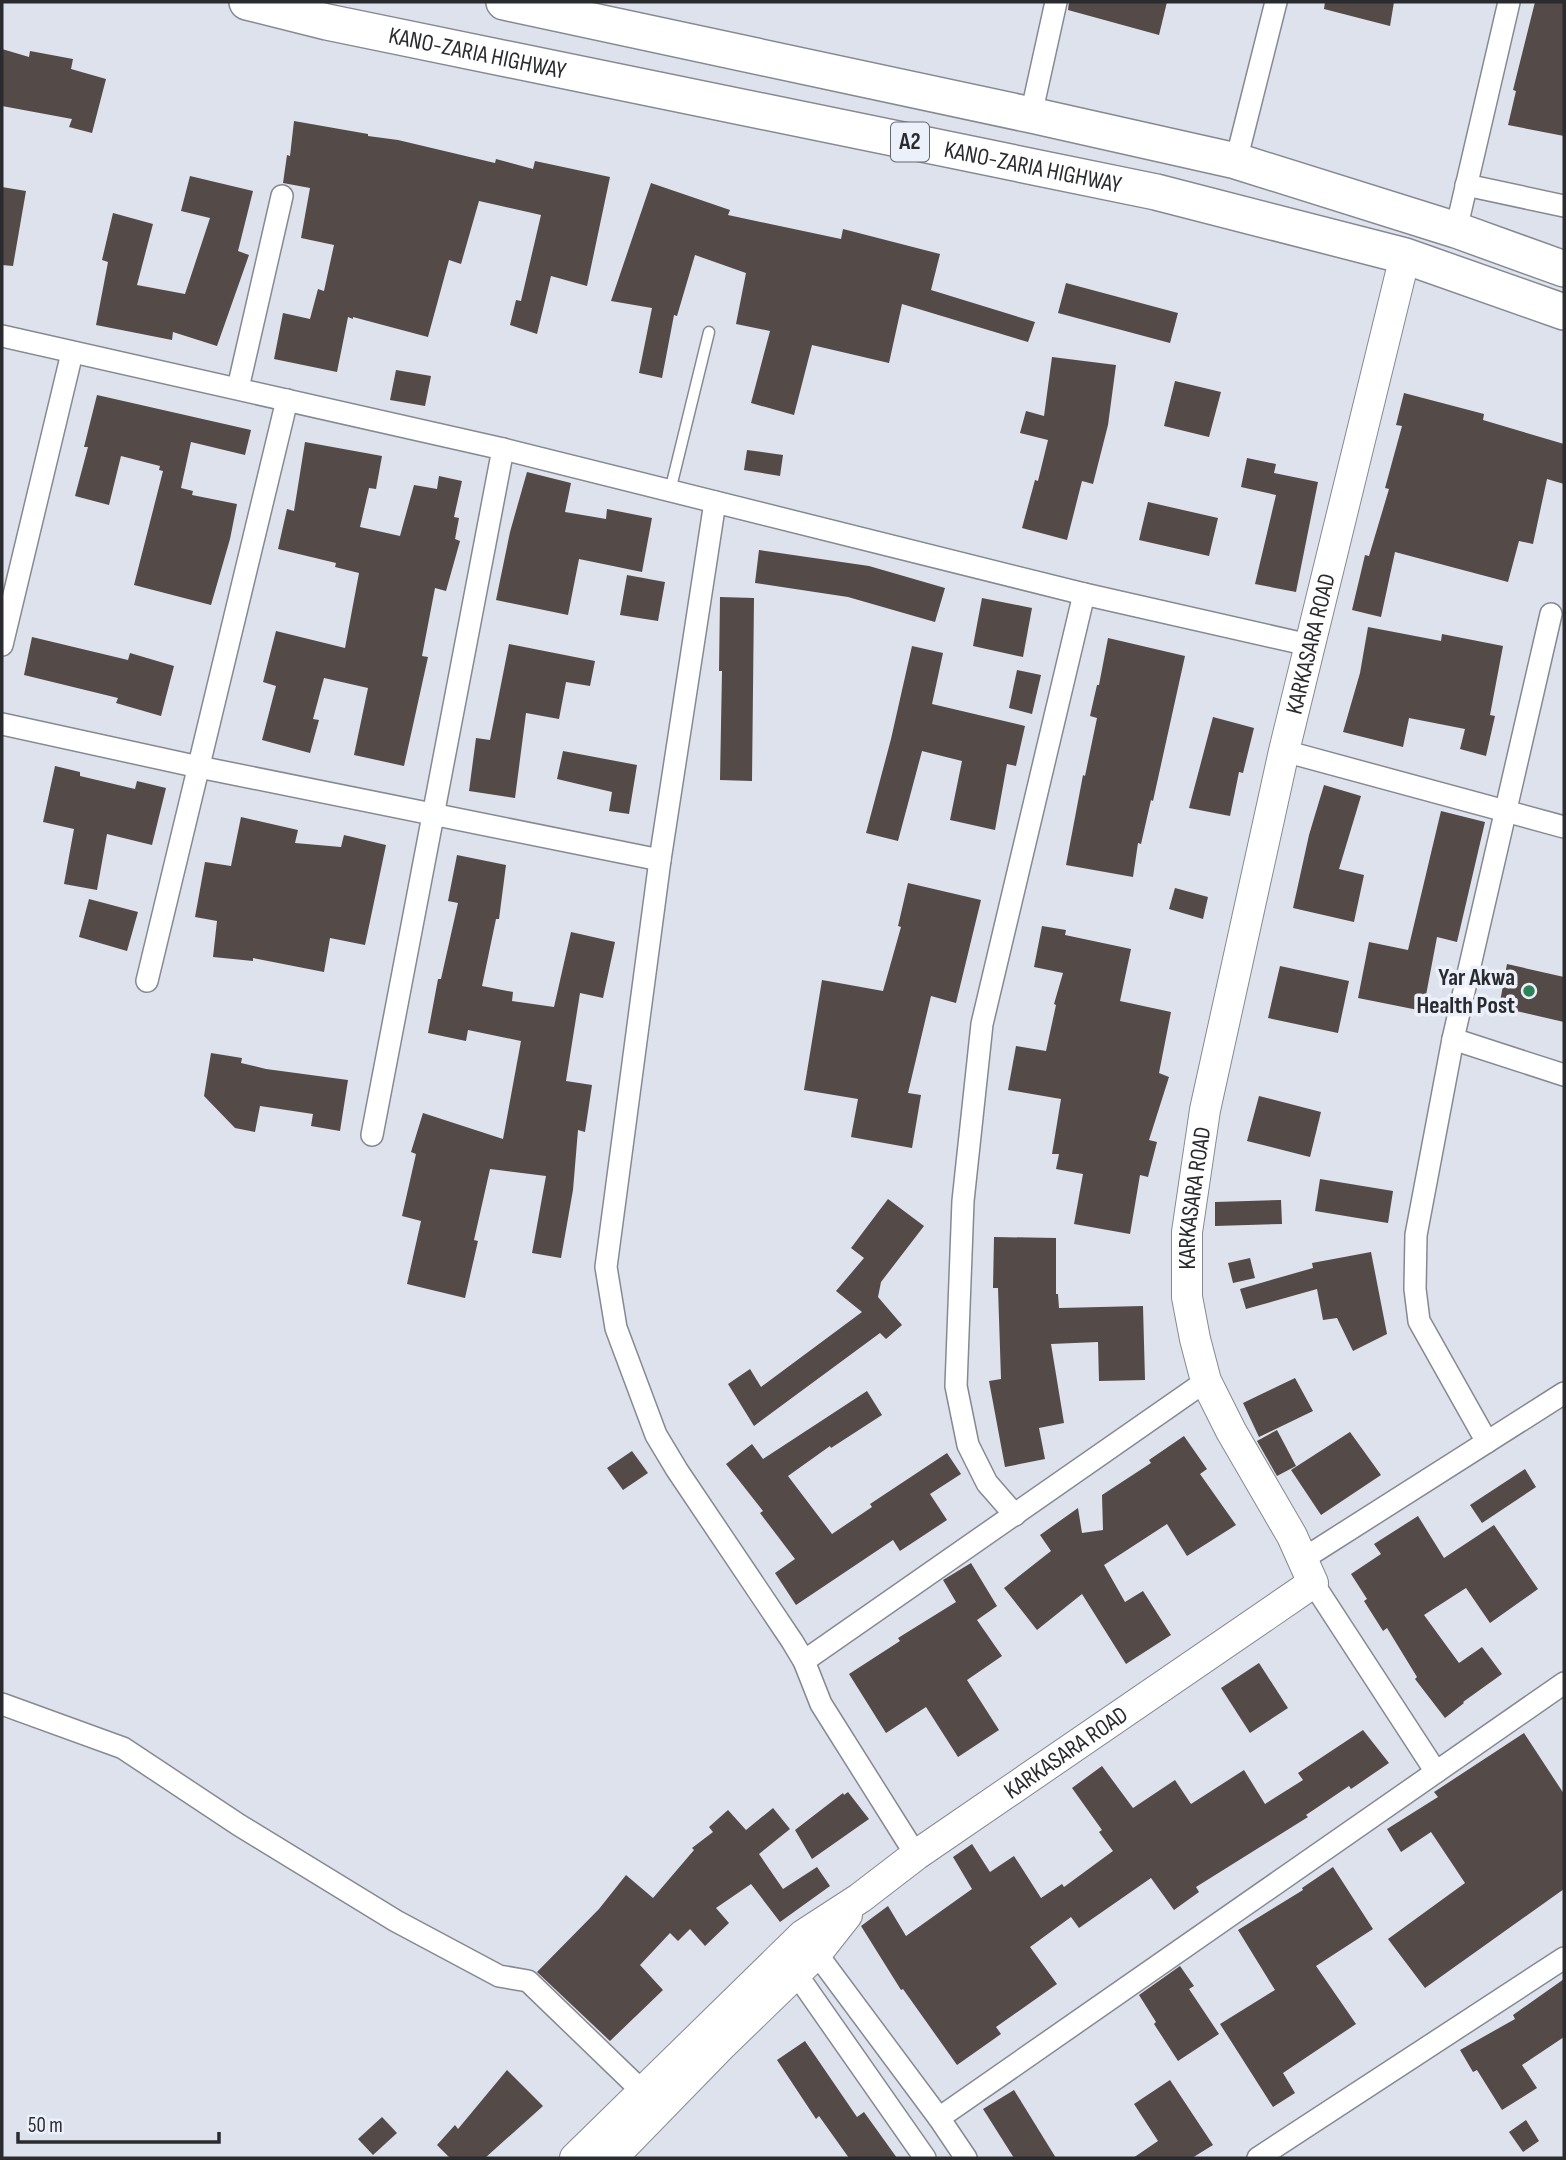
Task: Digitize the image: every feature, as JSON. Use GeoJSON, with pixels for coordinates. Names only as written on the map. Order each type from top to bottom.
{"type":"FeatureCollection","features":[{"type":"Feature","properties":{"kind":"highway","name":"KANO-ZARIA HIGHWAY"},"geometry":{"type":"LineString","coordinates":[[247,2],[327,22],[1156,192],[1405,256],[1564,313]]}},
{"type":"Feature","properties":{"kind":"highway","name":"KANO-ZARIA HIGHWAY"},"geometry":{"type":"LineString","coordinates":[[504,2],[1236,161],[1456,230],[1564,269]]}},
{"type":"Feature","properties":{"kind":"main road","name":"KARKASARA ROAD"},"geometry":{"type":"LineString","coordinates":[[575,2158],[643,2092],[860,1898],[1308,1571],[1292,1536],[1231,1431],[1206,1381],[1187,1297],[1187,1232],[1205,1110],[1284,751],[1405,256]]}},
{"type":"Feature","properties":{"kind":"main road","name":"KARKASARA ROAD"},"geometry":{"type":"LineString","coordinates":[[612,2158],[799,1954]]}},
{"type":"Feature","properties":{"kind":"street"},"geometry":{"type":"LineString","coordinates":[[1031,115],[1056,2]]}},
{"type":"Feature","properties":{"kind":"street"},"geometry":{"type":"LineString","coordinates":[[1236,161],[1276,2]]}},
{"type":"Feature","properties":{"kind":"street"},"geometry":{"type":"LineString","coordinates":[[1456,230],[1509,2]]}},
{"type":"Feature","properties":{"kind":"street"},"geometry":{"type":"LineString","coordinates":[[1466,186],[1564,206]]}},
{"type":"Feature","properties":{"kind":"street"},"geometry":{"type":"LineString","coordinates":[[238,388],[282,196]]}},
{"type":"Feature","properties":{"kind":"street"},"geometry":{"type":"LineString","coordinates":[[2,336],[503,449],[1084,594],[1309,645]]}},
{"type":"Feature","properties":{"kind":"street"},"geometry":{"type":"LineString","coordinates":[[2,645],[72,353]]}},
{"type":"Feature","properties":{"kind":"street"},"geometry":{"type":"LineString","coordinates":[[147,981],[287,400]]}},
{"type":"Feature","properties":{"kind":"street"},"geometry":{"type":"LineString","coordinates":[[372,1135],[503,449]]}},
{"type":"Feature","properties":{"kind":"street"},"geometry":{"type":"LineString","coordinates":[[715,502],[660,859],[606,1266],[616,1328],[656,1435],[803,1661],[821,1704],[916,1855]]}},
{"type":"Feature","properties":{"kind":"street"},"geometry":{"type":"LineString","coordinates":[[1015,1515],[987,1483],[968,1445],[956,1386],[963,1201],[982,1024],[1084,594]]}},
{"type":"Feature","properties":{"kind":"street"},"geometry":{"type":"LineString","coordinates":[[1487,1442],[1419,1321],[1415,1289],[1416,1235],[1453,1039],[1551,614]]}},
{"type":"Feature","properties":{"kind":"street"},"geometry":{"type":"LineString","coordinates":[[2,724],[199,767],[660,859]]}},
{"type":"Feature","properties":{"kind":"street"},"geometry":{"type":"LineString","coordinates":[[1284,751],[1564,827]]}},
{"type":"Feature","properties":{"kind":"street"},"geometry":{"type":"LineString","coordinates":[[1453,1039],[1564,1075]]}},
{"type":"Feature","properties":{"kind":"street"},"geometry":{"type":"LineString","coordinates":[[803,1661],[1206,1381]]}},
{"type":"Feature","properties":{"kind":"street"},"geometry":{"type":"LineString","coordinates":[[1436,1772],[1308,1571],[1487,1442],[1564,1393]]}},
{"type":"Feature","properties":{"kind":"street"},"geometry":{"type":"LineString","coordinates":[[939,2118],[1564,1683]]}},
{"type":"Feature","properties":{"kind":"street"},"geometry":{"type":"LineString","coordinates":[[2,1704],[123,1748],[239,1825],[396,1921],[499,1976],[528,1981],[643,2092]]}},
{"type":"Feature","properties":{"kind":"street"},"geometry":{"type":"LineString","coordinates":[[799,1954],[939,2118],[966,2158]]}},
{"type":"Feature","properties":{"kind":"street"},"geometry":{"type":"LineString","coordinates":[[799,1954],[925,2158]]}},
{"type":"Feature","properties":{"kind":"street"},"geometry":{"type":"LineString","coordinates":[[1258,2158],[1564,1958]]}},
{"type":"Feature","properties":{"kind":"lane"},"geometry":{"type":"LineString","coordinates":[[670,491],[709,332]]}},
{"type":"Feature","properties":{"kind":"building"},"geometry":{"type":"Polygon","coordinates":[[[1069,2],[1167,2],[1159,35],[1068,10],[1069,2]]]}},
{"type":"Feature","properties":{"kind":"building"},"geometry":{"type":"Polygon","coordinates":[[[1325,2],[1394,2],[1390,26],[1324,9],[1325,2]]]}},
{"type":"Feature","properties":{"kind":"building"},"geometry":{"type":"Polygon","coordinates":[[[1535,2],[1564,2],[1564,136],[1508,125],[1516,91],[1513,90],[1535,2]]]}},
{"type":"Feature","properties":{"kind":"building"},"geometry":{"type":"Polygon","coordinates":[[[2,49],[29,57],[30,51],[73,59],[71,69],[106,79],[92,133],[69,127],[72,119],[2,106],[2,49]]]}},
{"type":"Feature","properties":{"kind":"building"},"geometry":{"type":"Polygon","coordinates":[[[294,121],[398,140],[495,163],[496,159],[533,169],[535,161],[610,177],[587,286],[551,276],[537,334],[510,325],[516,300],[521,301],[541,215],[479,201],[461,264],[449,260],[428,337],[348,317],[337,372],[274,359],[283,313],[310,319],[318,289],[324,291],[334,245],[301,238],[310,188],[283,183],[287,155],[290,156],[294,121]]]}},
{"type":"Feature","properties":{"kind":"building"},"geometry":{"type":"Polygon","coordinates":[[[190,176],[253,191],[238,251],[249,255],[217,346],[173,332],[172,340],[96,325],[108,262],[102,260],[113,213],[153,224],[137,285],[185,294],[210,218],[181,211],[190,176]]]}},
{"type":"Feature","properties":{"kind":"building"},"geometry":{"type":"Polygon","coordinates":[[[651,183],[730,210],[728,215],[841,239],[843,229],[940,254],[931,290],[1035,322],[1028,342],[902,304],[889,363],[812,345],[794,415],[751,403],[770,331],[736,324],[746,273],[695,255],[677,316],[674,315],[662,378],[639,373],[652,308],[611,301],[651,183]]]}},
{"type":"Feature","properties":{"kind":"building"},"geometry":{"type":"Polygon","coordinates":[[[2,187],[26,191],[13,266],[2,265],[2,187]]]}},
{"type":"Feature","properties":{"kind":"building"},"geometry":{"type":"Polygon","coordinates":[[[1066,283],[1178,313],[1170,343],[1058,313],[1066,283]]]}},
{"type":"Feature","properties":{"kind":"building"},"geometry":{"type":"Polygon","coordinates":[[[1052,357],[1116,365],[1108,425],[1093,484],[1082,481],[1067,540],[1022,528],[1048,440],[1020,433],[1026,411],[1044,416],[1052,357]]]}},
{"type":"Feature","properties":{"kind":"building"},"geometry":{"type":"Polygon","coordinates":[[[396,370],[431,376],[425,406],[390,400],[396,370]]]}},
{"type":"Feature","properties":{"kind":"building"},"geometry":{"type":"Polygon","coordinates":[[[1175,381],[1221,392],[1209,437],[1164,426],[1175,381]]]}},
{"type":"Feature","properties":{"kind":"building"},"geometry":{"type":"Polygon","coordinates":[[[1404,393],[1484,414],[1483,420],[1564,444],[1564,484],[1547,479],[1533,544],[1519,541],[1508,582],[1395,552],[1381,617],[1352,610],[1365,555],[1369,556],[1389,489],[1385,488],[1402,426],[1396,425],[1404,393]]]}},
{"type":"Feature","properties":{"kind":"building"},"geometry":{"type":"Polygon","coordinates":[[[97,395],[251,430],[245,455],[191,442],[181,488],[193,491],[192,495],[237,504],[211,605],[134,585],[163,471],[159,470],[160,466],[121,456],[109,505],[75,496],[88,447],[84,447],[97,395]]]}},
{"type":"Feature","properties":{"kind":"building"},"geometry":{"type":"Polygon","coordinates":[[[305,442],[382,456],[376,489],[369,488],[360,527],[400,536],[414,485],[437,489],[439,476],[462,481],[454,517],[459,518],[455,539],[460,541],[446,591],[435,588],[422,656],[428,657],[404,766],[354,755],[368,688],[324,678],[313,719],[319,720],[310,753],[262,740],[276,686],[263,682],[276,631],[345,648],[359,573],[335,567],[336,563],[278,549],[287,509],[294,511],[305,442]]]}},
{"type":"Feature","properties":{"kind":"building"},"geometry":{"type":"Polygon","coordinates":[[[747,450],[783,455],[780,476],[744,470],[747,450]]]}},
{"type":"Feature","properties":{"kind":"building"},"geometry":{"type":"Polygon","coordinates":[[[1247,458],[1276,464],[1274,473],[1318,482],[1296,592],[1255,584],[1276,495],[1241,487],[1247,458]]]}},
{"type":"Feature","properties":{"kind":"building"},"geometry":{"type":"Polygon","coordinates":[[[527,472],[571,483],[565,512],[606,519],[607,509],[652,518],[642,572],[579,559],[568,615],[496,600],[510,532],[527,472]]]}},
{"type":"Feature","properties":{"kind":"building"},"geometry":{"type":"Polygon","coordinates":[[[1148,502],[1218,518],[1209,556],[1139,540],[1148,502]]]}},
{"type":"Feature","properties":{"kind":"building"},"geometry":{"type":"Polygon","coordinates":[[[759,550],[869,566],[945,588],[935,622],[848,597],[755,583],[759,550]]]}},
{"type":"Feature","properties":{"kind":"building"},"geometry":{"type":"Polygon","coordinates":[[[627,575],[665,582],[658,621],[620,615],[627,575]]]}},
{"type":"Feature","properties":{"kind":"building"},"geometry":{"type":"Polygon","coordinates":[[[720,597],[754,598],[752,781],[720,780],[720,597]]]}},
{"type":"Feature","properties":{"kind":"building"},"geometry":{"type":"Polygon","coordinates":[[[982,598],[1032,608],[1023,657],[973,646],[982,598]]]}},
{"type":"Feature","properties":{"kind":"building"},"geometry":{"type":"Polygon","coordinates":[[[1368,627],[1441,641],[1442,634],[1503,646],[1490,715],[1495,716],[1486,756],[1460,749],[1465,729],[1409,718],[1403,747],[1343,732],[1360,673],[1368,627]]]}},
{"type":"Feature","properties":{"kind":"building"},"geometry":{"type":"Polygon","coordinates":[[[32,637],[128,660],[130,653],[174,666],[161,716],[116,703],[118,698],[24,675],[32,637]]]}},
{"type":"Feature","properties":{"kind":"building"},"geometry":{"type":"Polygon","coordinates":[[[1108,638],[1185,656],[1153,801],[1151,800],[1141,844],[1138,843],[1133,877],[1066,865],[1097,718],[1090,716],[1108,638]]]}},
{"type":"Feature","properties":{"kind":"building"},"geometry":{"type":"Polygon","coordinates":[[[509,644],[595,661],[590,686],[566,682],[559,719],[526,713],[515,798],[469,791],[476,738],[490,740],[509,644]]]}},
{"type":"Feature","properties":{"kind":"building"},"geometry":{"type":"Polygon","coordinates":[[[912,646],[943,653],[932,704],[1025,726],[1016,766],[1007,764],[995,830],[950,820],[962,761],[922,751],[898,841],[866,833],[912,646]]]}},
{"type":"Feature","properties":{"kind":"building"},"geometry":{"type":"Polygon","coordinates":[[[1017,670],[1041,675],[1032,714],[1009,708],[1017,670]]]}},
{"type":"Feature","properties":{"kind":"building"},"geometry":{"type":"Polygon","coordinates":[[[1213,717],[1254,728],[1243,773],[1239,772],[1230,816],[1189,808],[1213,717]]]}},
{"type":"Feature","properties":{"kind":"building"},"geometry":{"type":"Polygon","coordinates":[[[563,751],[637,765],[629,814],[609,811],[612,792],[557,779],[563,751]]]}},
{"type":"Feature","properties":{"kind":"building"},"geometry":{"type":"Polygon","coordinates":[[[55,766],[80,772],[80,776],[135,789],[137,781],[166,788],[152,845],[107,834],[97,890],[64,884],[74,829],[43,822],[55,766]]]}},
{"type":"Feature","properties":{"kind":"building"},"geometry":{"type":"Polygon","coordinates":[[[1324,785],[1361,796],[1339,869],[1364,875],[1354,922],[1293,908],[1309,835],[1324,785]]]}},
{"type":"Feature","properties":{"kind":"building"},"geometry":{"type":"Polygon","coordinates":[[[1441,811],[1485,822],[1457,942],[1437,937],[1423,1011],[1358,998],[1369,942],[1408,950],[1441,811]]]}},
{"type":"Feature","properties":{"kind":"building"},"geometry":{"type":"Polygon","coordinates":[[[241,817],[298,830],[295,843],[341,847],[344,835],[386,845],[365,945],[330,938],[324,972],[253,958],[253,961],[213,957],[217,921],[195,917],[205,862],[231,866],[241,817]]]}},
{"type":"Feature","properties":{"kind":"building"},"geometry":{"type":"Polygon","coordinates":[[[457,855],[506,865],[499,919],[496,919],[482,986],[513,992],[512,1001],[554,1007],[571,932],[615,942],[603,998],[580,993],[566,1081],[592,1085],[585,1132],[578,1130],[573,1190],[561,1258],[532,1253],[546,1176],[490,1169],[474,1240],[478,1241],[465,1298],[407,1284],[421,1221],[402,1216],[416,1154],[411,1152],[423,1113],[503,1139],[521,1041],[468,1030],[466,1041],[428,1033],[438,979],[441,979],[458,903],[448,901],[457,855]]]}},
{"type":"Feature","properties":{"kind":"building"},"geometry":{"type":"Polygon","coordinates":[[[908,883],[981,900],[956,1003],[931,996],[908,1093],[921,1095],[912,1148],[851,1137],[858,1099],[804,1090],[822,980],[883,991],[901,927],[898,926],[908,883]]]}},
{"type":"Feature","properties":{"kind":"building"},"geometry":{"type":"Polygon","coordinates":[[[1175,888],[1208,897],[1203,919],[1169,909],[1175,888]]]}},
{"type":"Feature","properties":{"kind":"building"},"geometry":{"type":"Polygon","coordinates":[[[89,899],[138,912],[127,951],[79,937],[89,899]]]}},
{"type":"Feature","properties":{"kind":"building"},"geometry":{"type":"Polygon","coordinates":[[[1042,926],[1066,930],[1065,935],[1131,949],[1120,1001],[1171,1012],[1159,1073],[1169,1077],[1149,1140],[1157,1142],[1148,1177],[1140,1175],[1130,1234],[1074,1224],[1083,1174],[1056,1169],[1059,1154],[1052,1154],[1061,1099],[1008,1090],[1016,1046],[1046,1051],[1056,1005],[1054,1004],[1063,973],[1034,967],[1042,926]]]}},
{"type":"Feature","properties":{"kind":"building","name":"Yar Akwa Health Post"},"geometry":{"type":"Polygon","coordinates":[[[1507,964],[1564,977],[1564,1022],[1499,1007],[1507,964]]]}},
{"type":"Feature","properties":{"kind":"building"},"geometry":{"type":"Polygon","coordinates":[[[1280,966],[1349,981],[1338,1033],[1268,1018],[1280,966]]]}},
{"type":"Feature","properties":{"kind":"building"},"geometry":{"type":"Polygon","coordinates":[[[211,1053],[242,1058],[241,1063],[266,1069],[348,1080],[340,1131],[311,1126],[313,1114],[260,1106],[255,1132],[235,1128],[204,1096],[211,1053]]]}},
{"type":"Feature","properties":{"kind":"building"},"geometry":{"type":"Polygon","coordinates":[[[1259,1096],[1321,1112],[1310,1157],[1247,1141],[1259,1096]]]}},
{"type":"Feature","properties":{"kind":"building"},"geometry":{"type":"Polygon","coordinates":[[[1320,1179],[1393,1191],[1388,1223],[1315,1211],[1320,1179]]]}},
{"type":"Feature","properties":{"kind":"building"},"geometry":{"type":"Polygon","coordinates":[[[888,1199],[924,1226],[881,1282],[878,1297],[902,1325],[886,1339],[880,1333],[754,1426],[728,1384],[750,1369],[761,1387],[862,1312],[836,1291],[864,1258],[851,1248],[888,1199]]]}},
{"type":"Feature","properties":{"kind":"building"},"geometry":{"type":"Polygon","coordinates":[[[1281,1200],[1282,1224],[1215,1226],[1215,1202],[1281,1200]]]}},
{"type":"Feature","properties":{"kind":"building"},"geometry":{"type":"Polygon","coordinates":[[[994,1237],[1056,1238],[1056,1294],[1059,1308],[1143,1306],[1145,1380],[1099,1381],[1098,1342],[1051,1344],[1064,1423],[1039,1428],[1045,1459],[1005,1467],[989,1381],[1001,1379],[998,1288],[993,1288],[994,1237]]]}},
{"type":"Feature","properties":{"kind":"building"},"geometry":{"type":"Polygon","coordinates":[[[1371,1252],[1387,1334],[1353,1351],[1337,1318],[1323,1320],[1317,1289],[1246,1309],[1240,1289],[1313,1268],[1312,1263],[1371,1252]]]}},
{"type":"Feature","properties":{"kind":"building"},"geometry":{"type":"Polygon","coordinates":[[[1250,1258],[1255,1278],[1233,1283],[1228,1263],[1250,1258]]]}},
{"type":"Feature","properties":{"kind":"building"},"geometry":{"type":"Polygon","coordinates":[[[1295,1378],[1313,1411],[1259,1437],[1243,1403],[1295,1378]]]}},
{"type":"Feature","properties":{"kind":"building"},"geometry":{"type":"Polygon","coordinates":[[[867,1391],[882,1415],[831,1448],[830,1446],[788,1476],[832,1534],[872,1507],[870,1504],[947,1453],[961,1474],[930,1494],[947,1520],[900,1551],[893,1540],[796,1605],[775,1573],[795,1559],[760,1513],[763,1511],[726,1464],[752,1444],[763,1459],[867,1391]]]}},
{"type":"Feature","properties":{"kind":"building"},"geometry":{"type":"Polygon","coordinates":[[[1277,1430],[1296,1466],[1277,1476],[1257,1441],[1277,1430]]]}},
{"type":"Feature","properties":{"kind":"building"},"geometry":{"type":"Polygon","coordinates":[[[1350,1432],[1381,1475],[1321,1515],[1291,1470],[1350,1432]]]}},
{"type":"Feature","properties":{"kind":"building"},"geometry":{"type":"Polygon","coordinates":[[[1184,1436],[1207,1469],[1200,1474],[1236,1525],[1187,1556],[1167,1524],[1104,1565],[1125,1602],[1143,1591],[1171,1635],[1126,1664],[1082,1594],[1037,1630],[1004,1588],[1051,1551],[1040,1535],[1078,1508],[1082,1533],[1103,1530],[1102,1495],[1151,1463],[1149,1460],[1184,1436]]]}},
{"type":"Feature","properties":{"kind":"building"},"geometry":{"type":"Polygon","coordinates":[[[632,1451],[648,1473],[623,1490],[607,1468],[632,1451]]]}},
{"type":"Feature","properties":{"kind":"building"},"geometry":{"type":"Polygon","coordinates":[[[1525,1469],[1536,1487],[1482,1523],[1470,1505],[1525,1469]]]}},
{"type":"Feature","properties":{"kind":"building"},"geometry":{"type":"Polygon","coordinates":[[[1418,1516],[1444,1558],[1494,1525],[1538,1589],[1490,1623],[1466,1588],[1424,1615],[1459,1663],[1482,1647],[1502,1674],[1445,1718],[1415,1679],[1417,1677],[1387,1628],[1383,1631],[1351,1574],[1381,1554],[1374,1544],[1418,1516]]]}},
{"type":"Feature","properties":{"kind":"building"},"geometry":{"type":"Polygon","coordinates":[[[971,1563],[997,1606],[977,1620],[1002,1656],[967,1680],[999,1730],[958,1757],[926,1707],[886,1733],[849,1674],[900,1641],[898,1638],[956,1602],[943,1580],[971,1563]]]}},
{"type":"Feature","properties":{"kind":"building"},"geometry":{"type":"Polygon","coordinates":[[[1259,1663],[1288,1708],[1250,1733],[1221,1688],[1259,1663]]]}},
{"type":"Feature","properties":{"kind":"building"},"geometry":{"type":"Polygon","coordinates":[[[1363,1730],[1389,1763],[1351,1789],[1349,1786],[1306,1815],[1308,1817],[1196,1887],[1199,1892],[1174,1910],[1151,1878],[1079,1928],[1071,1917],[1030,1947],[1057,1984],[996,2027],[1001,2034],[957,2065],[903,1989],[901,1990],[861,1926],[888,1906],[906,1936],[972,1889],[953,1857],[972,1844],[990,1872],[1014,1856],[1041,1898],[1062,1884],[1064,1887],[1113,1851],[1099,1832],[1102,1830],[1072,1788],[1102,1766],[1133,1808],[1175,1780],[1191,1804],[1244,1770],[1265,1804],[1303,1780],[1298,1773],[1363,1730]]]}},
{"type":"Feature","properties":{"kind":"building"},"geometry":{"type":"Polygon","coordinates":[[[1524,1733],[1564,1794],[1564,1889],[1425,1988],[1388,1939],[1465,1883],[1431,1832],[1401,1852],[1387,1829],[1438,1797],[1434,1792],[1524,1733]]]}},
{"type":"Feature","properties":{"kind":"building"},"geometry":{"type":"Polygon","coordinates":[[[848,1792],[869,1819],[812,1859],[795,1830],[843,1793],[844,1795],[848,1792]]]}},
{"type":"Feature","properties":{"kind":"building"},"geometry":{"type":"Polygon","coordinates":[[[773,1808],[790,1829],[759,1854],[783,1889],[817,1867],[830,1886],[780,1922],[751,1884],[716,1908],[729,1923],[705,1946],[690,1929],[678,1941],[670,1933],[640,1965],[663,1990],[610,2041],[537,1972],[599,1909],[626,1875],[653,1898],[694,1850],[692,1848],[713,1832],[709,1827],[728,1810],[746,1830],[773,1808]]]}},
{"type":"Feature","properties":{"kind":"building"},"geometry":{"type":"Polygon","coordinates":[[[1333,1867],[1373,1929],[1316,1966],[1356,2024],[1283,2073],[1295,2093],[1273,2107],[1220,2024],[1275,1990],[1238,1930],[1303,1890],[1302,1888],[1333,1867]]]}},
{"type":"Feature","properties":{"kind":"building"},"geometry":{"type":"Polygon","coordinates":[[[1180,1966],[1194,1986],[1189,1989],[1219,2034],[1178,2061],[1139,1995],[1180,1966]]]}},
{"type":"Feature","properties":{"kind":"building"},"geometry":{"type":"Polygon","coordinates":[[[1564,1979],[1564,2037],[1522,2065],[1537,2088],[1502,2110],[1477,2070],[1473,2072],[1460,2050],[1515,2019],[1513,2015],[1564,1979]]]}},
{"type":"Feature","properties":{"kind":"building"},"geometry":{"type":"Polygon","coordinates":[[[805,2041],[857,2117],[864,2112],[897,2158],[849,2158],[819,2116],[816,2119],[777,2060],[805,2041]]]}},
{"type":"Feature","properties":{"kind":"building"},"geometry":{"type":"Polygon","coordinates":[[[507,2070],[543,2106],[485,2158],[450,2158],[437,2145],[455,2125],[458,2129],[507,2070]]]}},
{"type":"Feature","properties":{"kind":"building"},"geometry":{"type":"Polygon","coordinates":[[[1170,2080],[1213,2145],[1192,2158],[1133,2158],[1158,2141],[1134,2104],[1170,2080]]]}},
{"type":"Feature","properties":{"kind":"building"},"geometry":{"type":"Polygon","coordinates":[[[1014,2090],[1056,2158],[1014,2158],[983,2109],[1014,2090]]]}},
{"type":"Feature","properties":{"kind":"building"},"geometry":{"type":"Polygon","coordinates":[[[382,2117],[397,2133],[373,2155],[358,2139],[382,2117]]]}},
{"type":"Feature","properties":{"kind":"building"},"geometry":{"type":"Polygon","coordinates":[[[1526,2120],[1539,2141],[1523,2152],[1509,2132],[1526,2120]]]}},
{"type":"Feature","properties":{"kind":"place","name":"Yar Akwa Health Post"},"geometry":{"type":"Point","coordinates":[1529,991]}}]}
